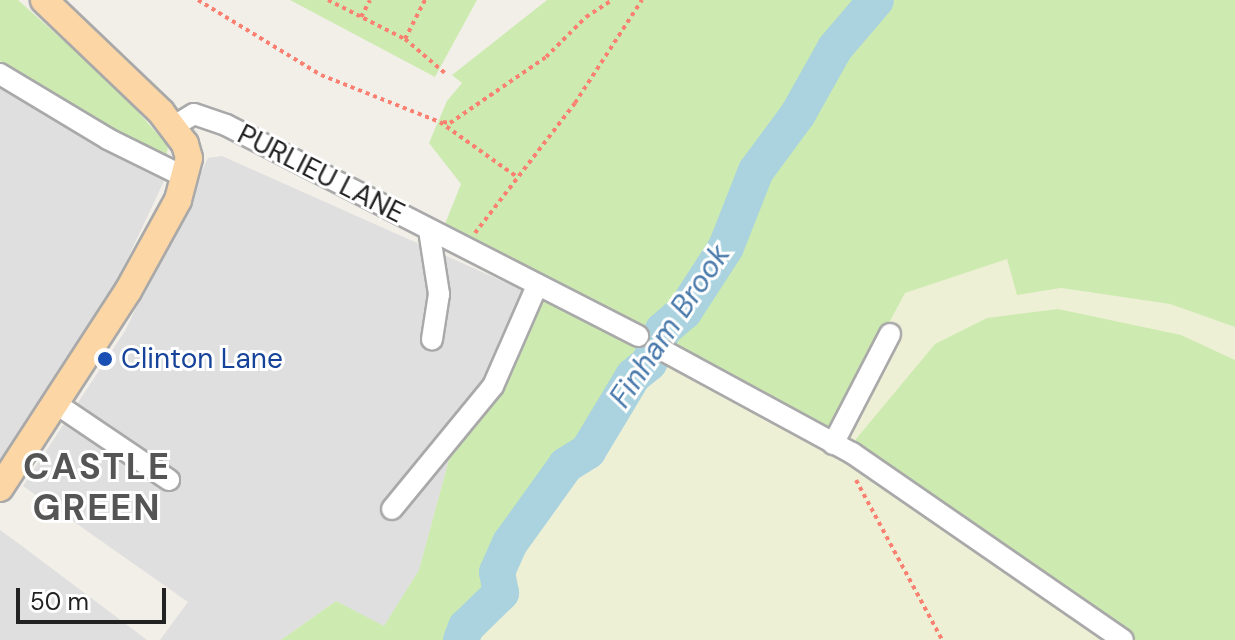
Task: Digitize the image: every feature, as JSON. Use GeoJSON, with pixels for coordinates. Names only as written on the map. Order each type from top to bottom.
{"type":"FeatureCollection","features":[{"type":"Feature","properties":{"kind":"main road"},"geometry":{"type":"LineString","coordinates":[[0,488],[58,405],[128,291],[185,177],[189,158],[174,126],[44,0]]}},
{"type":"Feature","properties":{"kind":"street"},"geometry":{"type":"LineString","coordinates":[[0,74],[69,117],[185,177]]}},
{"type":"Feature","properties":{"kind":"street","name":"PURLIEU LANE"},"geometry":{"type":"LineString","coordinates":[[174,126],[194,114],[226,125],[638,336]]}},
{"type":"Feature","properties":{"kind":"street"},"geometry":{"type":"LineString","coordinates":[[429,230],[439,294],[432,339]]}},
{"type":"Feature","properties":{"kind":"street"},"geometry":{"type":"LineString","coordinates":[[392,509],[493,386],[537,286]]}},
{"type":"Feature","properties":{"kind":"street"},"geometry":{"type":"LineString","coordinates":[[833,444],[890,334]]}},
{"type":"Feature","properties":{"kind":"street"},"geometry":{"type":"LineString","coordinates":[[666,352],[852,453],[1123,640]]}},
{"type":"Feature","properties":{"kind":"street"},"geometry":{"type":"LineString","coordinates":[[58,405],[169,480]]}},
{"type":"Feature","properties":{"kind":"path"},"geometry":{"type":"LineString","coordinates":[[198,0],[321,75],[440,122],[517,177]]}},
{"type":"Feature","properties":{"kind":"path"},"geometry":{"type":"LineString","coordinates":[[328,0],[405,39],[445,73]]}},
{"type":"Feature","properties":{"kind":"path"},"geometry":{"type":"LineString","coordinates":[[361,17],[370,0]]}},
{"type":"Feature","properties":{"kind":"path"},"geometry":{"type":"LineString","coordinates":[[405,39],[425,0]]}},
{"type":"Feature","properties":{"kind":"path"},"geometry":{"type":"LineString","coordinates":[[440,122],[450,123],[546,57],[586,17],[612,0]]}},
{"type":"Feature","properties":{"kind":"path"},"geometry":{"type":"LineString","coordinates":[[467,249],[517,177],[575,103],[642,0]]}},
{"type":"Feature","properties":{"kind":"path"},"geometry":{"type":"LineString","coordinates":[[852,453],[849,467],[942,640]]}},
{"type":"Feature","properties":{"kind":"shaded area"},"geometry":{"type":"Polygon","coordinates":[[[0,86],[165,179],[116,283],[0,465],[0,86]]]}},
{"type":"Feature","properties":{"kind":"shaded area"},"geometry":{"type":"Polygon","coordinates":[[[222,156],[536,296],[501,376],[450,456],[419,571],[384,627],[336,601],[281,640],[160,640],[188,602],[23,486],[125,331],[208,158],[222,156]]]}},
{"type":"Feature","properties":{"kind":"shaded area"},"geometry":{"type":"Polygon","coordinates":[[[0,530],[22,546],[147,640],[0,640],[0,530]]]}},
{"type":"Feature","properties":{"kind":"green space"},"geometry":{"type":"Polygon","coordinates":[[[0,0],[18,0],[118,89],[168,146],[166,160],[55,105],[0,61],[0,0]]]}},
{"type":"Feature","properties":{"kind":"green space"},"geometry":{"type":"Polygon","coordinates":[[[290,0],[477,0],[435,77],[290,0]]]}},
{"type":"Feature","properties":{"kind":"green space"},"geometry":{"type":"Polygon","coordinates":[[[547,0],[1235,0],[1235,327],[1170,304],[1061,288],[1017,295],[1007,259],[905,293],[832,429],[626,321],[441,234],[461,184],[429,143],[447,101],[462,83],[452,75],[547,0]]]}},
{"type":"Feature","properties":{"kind":"green space"},"geometry":{"type":"Polygon","coordinates":[[[1007,258],[1018,295],[1061,288],[1170,304],[1235,327],[1235,640],[461,640],[466,627],[489,610],[510,543],[566,465],[588,451],[633,376],[654,351],[831,450],[832,429],[905,293],[1007,258]]]}},
{"type":"Feature","properties":{"kind":"green space"},"geometry":{"type":"Polygon","coordinates":[[[536,296],[654,351],[633,376],[588,451],[566,465],[510,543],[497,572],[501,593],[466,627],[461,640],[281,640],[336,601],[384,626],[419,570],[450,456],[496,383],[536,296]]]}},
{"type":"Feature","properties":{"kind":"green space"},"geometry":{"type":"Polygon","coordinates":[[[1058,309],[1181,335],[1235,360],[1235,640],[1123,640],[853,453],[856,439],[935,344],[987,318],[1058,309]]]}},
{"type":"Feature","properties":{"kind":"waterway","name":"Finham Brook"},"geometry":{"type":"LineString","coordinates":[[461,640],[466,627],[501,593],[497,572],[510,543],[566,465],[588,451],[633,376],[649,363],[663,330],[684,312],[726,247],[756,171],[798,114],[835,48],[876,0]]}},
{"type":"Feature","properties":{"kind":"place","name":"Clinton Lane"},"geometry":{"type":"Point","coordinates":[105,359]}},
{"type":"Feature","properties":{"kind":"district","name":"CASTLE GREEN"},"geometry":{"type":"Point","coordinates":[97,486]}}]}
